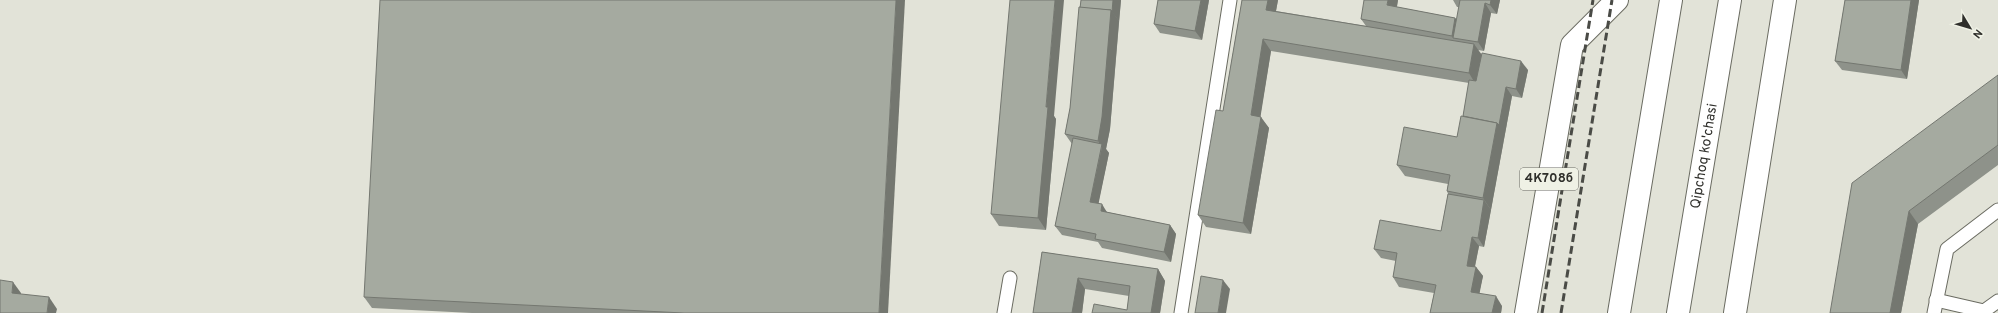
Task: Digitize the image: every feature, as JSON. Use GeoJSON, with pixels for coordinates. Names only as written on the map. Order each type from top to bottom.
{"type":"FeatureCollection","features":[{"type":"Feature","properties":{"kind":"main road","name":"4К708б"},"geometry":{"type":"LineString","coordinates":[[1526,313],[1572,45],[1617,0]]}},
{"type":"Feature","properties":{"kind":"main road"},"geometry":{"type":"LineString","coordinates":[[1620,313],[1671,0]]}},
{"type":"Feature","properties":{"kind":"main road","name":"Qipchoq ko'chasi"},"geometry":{"type":"LineString","coordinates":[[1678,313],[1730,0]]}},
{"type":"Feature","properties":{"kind":"main road"},"geometry":{"type":"LineString","coordinates":[[1735,313],[1785,0]]}},
{"type":"Feature","properties":{"kind":"lane"},"geometry":{"type":"LineString","coordinates":[[1181,313],[1230,0]]}},
{"type":"Feature","properties":{"kind":"lane"},"geometry":{"type":"LineString","coordinates":[[1934,313],[1947,249],[1998,210]]}},
{"type":"Feature","properties":{"kind":"lane"},"geometry":{"type":"LineString","coordinates":[[1004,313],[1010,278]]}},
{"type":"Feature","properties":{"kind":"lane"},"geometry":{"type":"LineString","coordinates":[[1936,300],[1985,312],[1998,300]]}},
{"type":"Feature","properties":{"kind":"building"},"geometry":{"type":"Polygon","coordinates":[[[380,0],[896,0],[879,313],[684,313],[364,297],[380,0]]]}},
{"type":"Feature","properties":{"kind":"building"},"geometry":{"type":"Polygon","coordinates":[[[1010,0],[1055,0],[1046,107],[1048,107],[1038,218],[991,214],[1010,0]]]}},
{"type":"Feature","properties":{"kind":"building"},"geometry":{"type":"Polygon","coordinates":[[[1081,0],[1113,0],[1112,12],[1111,10],[1080,8],[1081,0]]]}},
{"type":"Feature","properties":{"kind":"building"},"geometry":{"type":"Polygon","coordinates":[[[1158,0],[1201,0],[1195,31],[1154,24],[1158,0]]]}},
{"type":"Feature","properties":{"kind":"building"},"geometry":{"type":"Polygon","coordinates":[[[1242,0],[1268,0],[1266,10],[1474,44],[1469,73],[1263,39],[1251,115],[1261,117],[1243,223],[1198,215],[1216,110],[1223,111],[1242,0]]]}},
{"type":"Feature","properties":{"kind":"building"},"geometry":{"type":"Polygon","coordinates":[[[1364,0],[1388,0],[1387,5],[1455,18],[1452,36],[1361,19],[1364,0]]]}},
{"type":"Feature","properties":{"kind":"building"},"geometry":{"type":"Polygon","coordinates":[[[1460,0],[1491,0],[1490,5],[1485,3],[1478,42],[1453,38],[1460,0]]]}},
{"type":"Feature","properties":{"kind":"building"},"geometry":{"type":"Polygon","coordinates":[[[1845,0],[1911,0],[1901,70],[1835,61],[1845,0]]]}},
{"type":"Feature","properties":{"kind":"building"},"geometry":{"type":"Polygon","coordinates":[[[1079,7],[1111,10],[1102,117],[1098,141],[1065,134],[1070,108],[1079,7]]]}},
{"type":"Feature","properties":{"kind":"building"},"geometry":{"type":"Polygon","coordinates":[[[1482,53],[1521,61],[1516,89],[1506,87],[1499,125],[1497,123],[1463,116],[1469,80],[1476,81],[1482,53]]]}},
{"type":"Feature","properties":{"kind":"building"},"geometry":{"type":"Polygon","coordinates":[[[1998,75],[1998,145],[1909,211],[1890,313],[1830,313],[1852,183],[1998,75]]]}},
{"type":"Feature","properties":{"kind":"building"},"geometry":{"type":"Polygon","coordinates":[[[1461,116],[1497,123],[1483,198],[1447,191],[1450,175],[1397,165],[1404,127],[1457,137],[1461,116]]]}},
{"type":"Feature","properties":{"kind":"building"},"geometry":{"type":"Polygon","coordinates":[[[1073,138],[1102,144],[1090,202],[1102,204],[1101,211],[1170,225],[1164,252],[1095,239],[1096,234],[1055,226],[1073,138]]]}},
{"type":"Feature","properties":{"kind":"building"},"geometry":{"type":"Polygon","coordinates":[[[1448,194],[1484,200],[1478,238],[1472,237],[1467,266],[1476,267],[1471,292],[1496,296],[1492,313],[1430,313],[1436,285],[1393,277],[1397,253],[1374,249],[1380,220],[1441,231],[1448,194]]]}},
{"type":"Feature","properties":{"kind":"building"},"geometry":{"type":"Polygon","coordinates":[[[1042,252],[1158,269],[1151,313],[1092,313],[1094,304],[1127,310],[1130,286],[1078,278],[1072,313],[1033,313],[1042,252]]]}},
{"type":"Feature","properties":{"kind":"building"},"geometry":{"type":"Polygon","coordinates":[[[1201,276],[1223,280],[1218,313],[1195,313],[1201,276]]]}},
{"type":"Feature","properties":{"kind":"building"},"geometry":{"type":"Polygon","coordinates":[[[0,280],[13,282],[12,293],[49,297],[47,313],[0,313],[0,280]]]}},
{"type":"Feature","properties":{"kind":"railway"},"geometry":{"type":"LineString","coordinates":[[1542,313],[1593,0]]}},
{"type":"Feature","properties":{"kind":"railway"},"geometry":{"type":"LineString","coordinates":[[1561,313],[1612,0]]}}]}
